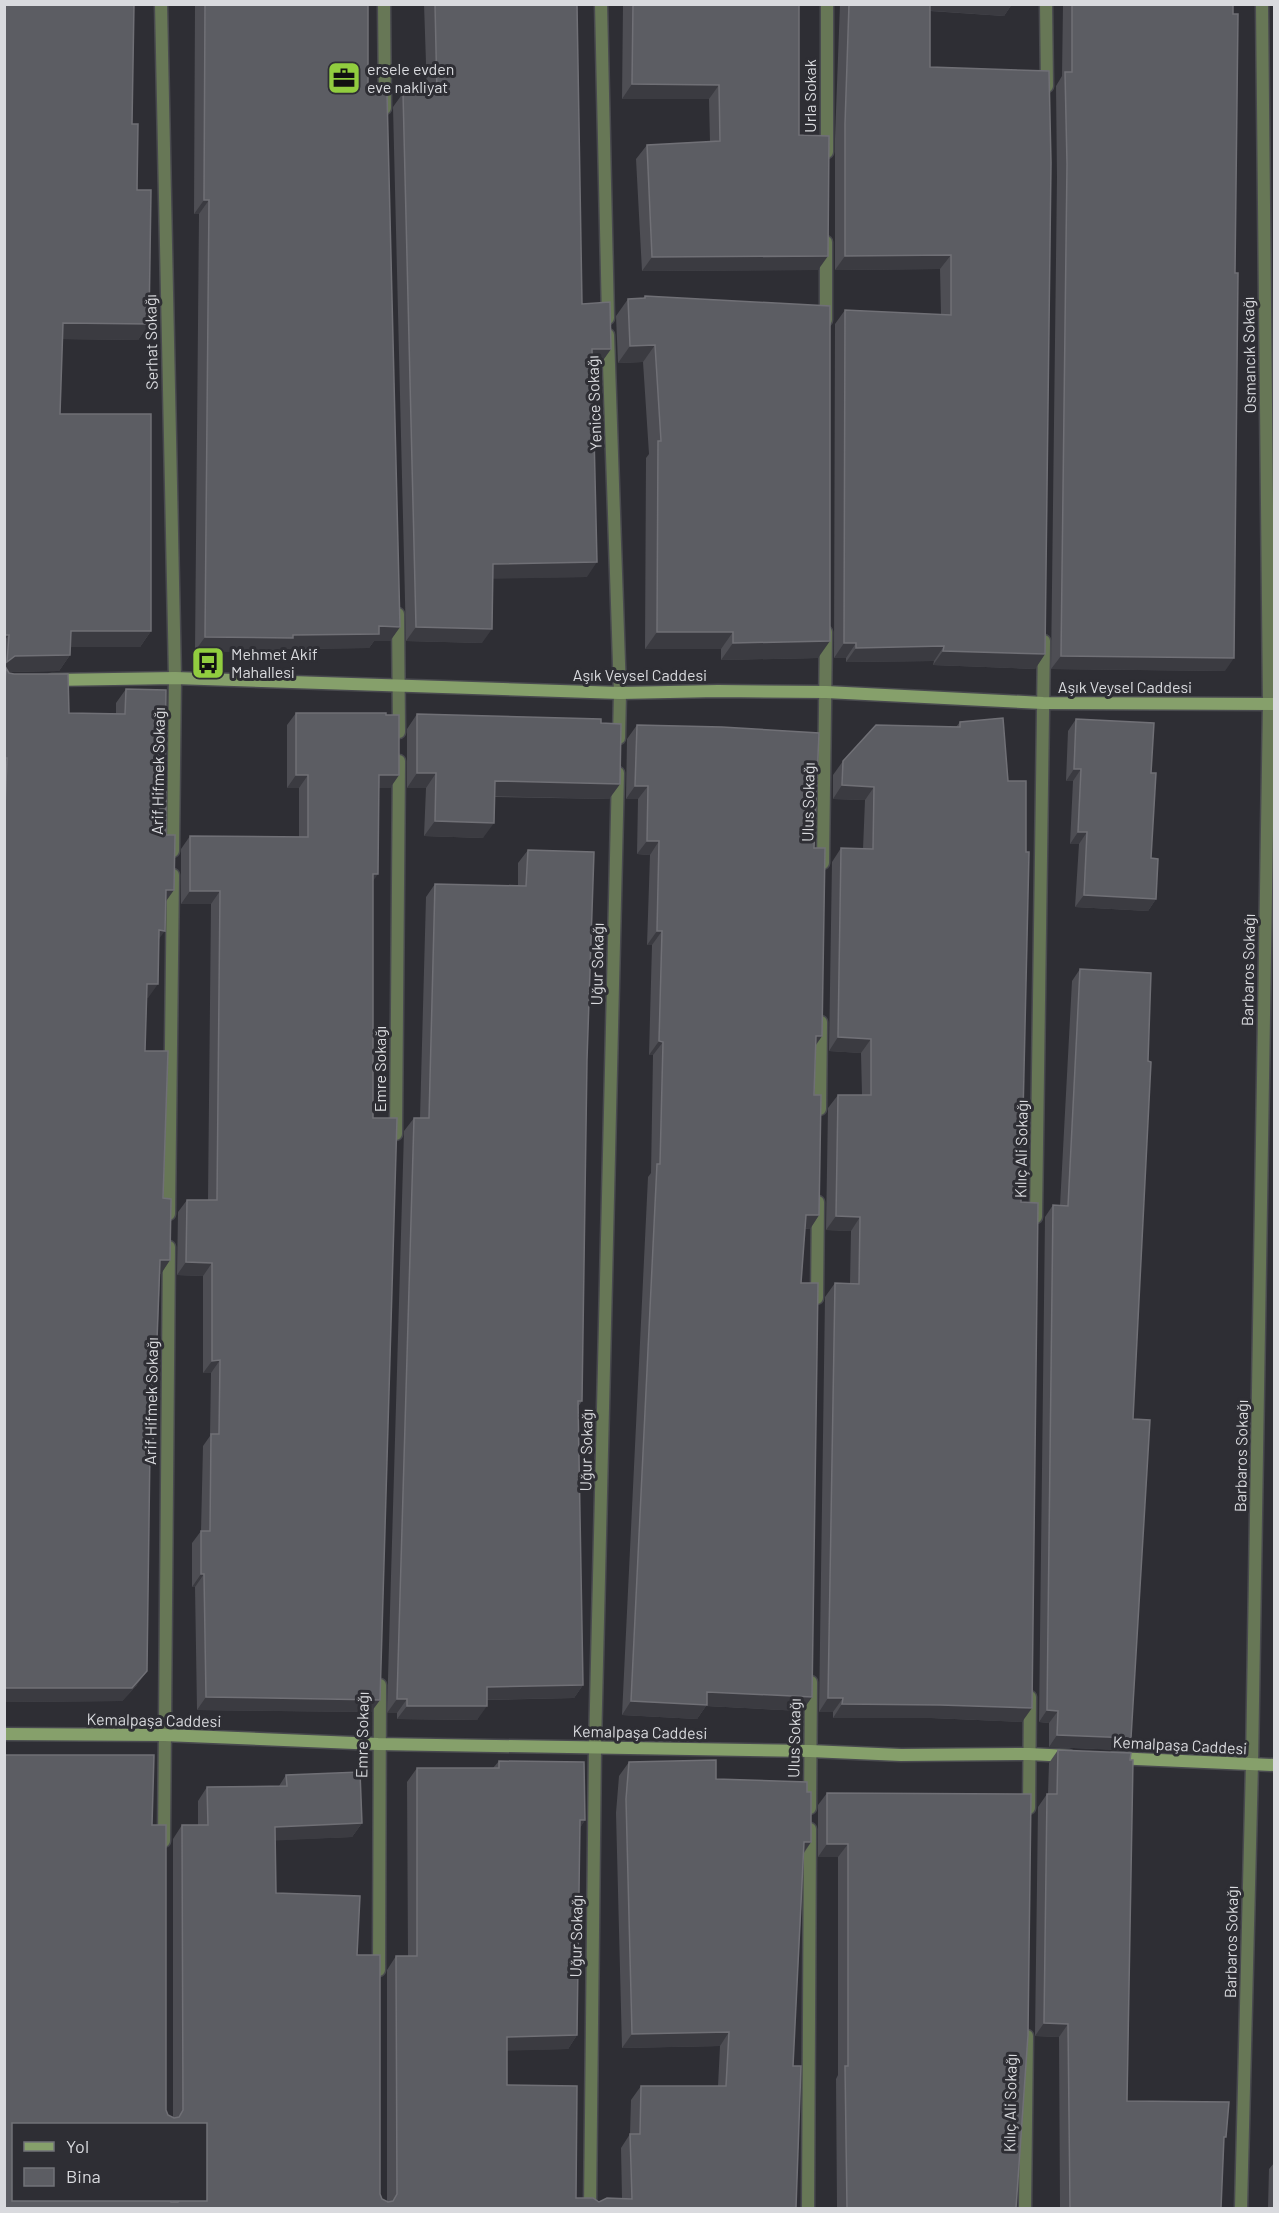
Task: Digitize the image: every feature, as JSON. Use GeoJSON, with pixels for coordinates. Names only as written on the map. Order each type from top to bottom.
{"type":"FeatureCollection","features":[{"type":"Feature","properties":{"kind":"main road","name":"Aşık Veysel Caddesi"},"geometry":{"type":"LineString","coordinates":[[44,680],[175,678],[620,693],[826,692],[1043,703],[1272,704]]}},
{"type":"Feature","properties":{"kind":"main road","name":"Kemalpaşa Caddesi"},"geometry":{"type":"LineString","coordinates":[[4,1734],[164,1735],[378,1744],[810,1751],[901,1755],[1076,1756]]}},
{"type":"Feature","properties":{"kind":"main road","name":"Kemalpaşa Caddesi"},"geometry":{"type":"LineString","coordinates":[[1100,1758],[1275,1765]]}},
{"type":"Feature","properties":{"kind":"street","name":"Serhat Sokağı"},"geometry":{"type":"LineString","coordinates":[[161,4],[175,678]]}},
{"type":"Feature","properties":{"kind":"street"},"geometry":{"type":"LineString","coordinates":[[384,4],[385,125]]}},
{"type":"Feature","properties":{"kind":"street","name":"Yenice Sokağı"},"geometry":{"type":"LineString","coordinates":[[601,4],[603,163],[620,693]]}},
{"type":"Feature","properties":{"kind":"street","name":"Urla Sokak"},"geometry":{"type":"LineString","coordinates":[[827,4],[827,170]]}},
{"type":"Feature","properties":{"kind":"street"},"geometry":{"type":"LineString","coordinates":[[1046,4],[1047,96]]}},
{"type":"Feature","properties":{"kind":"street","name":"Osmancık Sokağı"},"geometry":{"type":"LineString","coordinates":[[1262,4],[1272,704]]}},
{"type":"Feature","properties":{"kind":"street"},"geometry":{"type":"LineString","coordinates":[[826,230],[826,336]]}},
{"type":"Feature","properties":{"kind":"street","name":"Emre Sokağı"},"geometry":{"type":"LineString","coordinates":[[396,1152],[399,686],[397,602]]}},
{"type":"Feature","properties":{"kind":"street"},"geometry":{"type":"LineString","coordinates":[[826,621],[826,692]]}},
{"type":"Feature","properties":{"kind":"street","name":"Kılıç Ali Sokağı"},"geometry":{"type":"LineString","coordinates":[[1036,1228],[1044,631]]}},
{"type":"Feature","properties":{"kind":"street","name":"Arif Hifmek Sokağı"},"geometry":{"type":"LineString","coordinates":[[164,1853],[175,678]]}},
{"type":"Feature","properties":{"kind":"street","name":"Ulus Sokağı"},"geometry":{"type":"LineString","coordinates":[[823,871],[826,692]]}},
{"type":"Feature","properties":{"kind":"street","name":"Uğur Sokağı"},"geometry":{"type":"LineString","coordinates":[[590,2208],[595,1748],[620,693]]}},
{"type":"Feature","properties":{"kind":"street","name":"Barbaros Sokağı"},"geometry":{"type":"LineString","coordinates":[[1241,2208],[1252,1764],[1272,704]]}},
{"type":"Feature","properties":{"kind":"street"},"geometry":{"type":"LineString","coordinates":[[819,1120],[821,1013]]}},
{"type":"Feature","properties":{"kind":"street"},"geometry":{"type":"LineString","coordinates":[[817,1311],[818,1192]]}},
{"type":"Feature","properties":{"kind":"street","name":"Ulus Sokağı"},"geometry":{"type":"LineString","coordinates":[[808,2208],[812,1668]]}},
{"type":"Feature","properties":{"kind":"street","name":"Emre Sokağı"},"geometry":{"type":"LineString","coordinates":[[379,1982],[380,1673]]}},
{"type":"Feature","properties":{"kind":"street"},"geometry":{"type":"LineString","coordinates":[[1029,1826],[1030,1683]]}},
{"type":"Feature","properties":{"kind":"street","name":"Kılıç Ali Sokağı"},"geometry":{"type":"LineString","coordinates":[[1025,2208],[1027,2029]]}},
{"type":"Feature","properties":{"kind":"building"},"geometry":{"type":"Polygon","coordinates":[[[4,4],[134,4],[132,124],[138,124],[137,190],[151,190],[149,324],[63,323],[60,414],[151,414],[151,631],[71,631],[70,655],[15,656],[7,662],[9,635],[4,635],[4,4]]]}},
{"type":"Feature","properties":{"kind":"building"},"geometry":{"type":"Polygon","coordinates":[[[205,4],[368,4],[368,92],[387,93],[400,627],[379,626],[379,634],[293,635],[293,638],[205,637],[209,200],[204,200],[205,4]]]}},
{"type":"Feature","properties":{"kind":"building"},"geometry":{"type":"Polygon","coordinates":[[[435,4],[577,4],[582,304],[610,302],[611,349],[592,349],[597,562],[493,564],[492,629],[416,627],[403,93],[437,94],[435,4]]]}},
{"type":"Feature","properties":{"kind":"building"},"geometry":{"type":"Polygon","coordinates":[[[633,4],[799,4],[799,135],[829,136],[828,256],[652,257],[647,145],[720,141],[719,85],[632,84],[633,4]]]}},
{"type":"Feature","properties":{"kind":"building"},"geometry":{"type":"Polygon","coordinates":[[[849,4],[930,4],[930,67],[1049,71],[1051,163],[1045,654],[943,651],[944,646],[856,648],[856,643],[844,643],[845,310],[951,315],[951,255],[845,256],[845,124],[849,4]]]}},
{"type":"Feature","properties":{"kind":"building"},"geometry":{"type":"Polygon","coordinates":[[[1072,4],[1233,4],[1233,14],[1238,14],[1234,658],[1061,656],[1067,164],[1065,72],[1072,72],[1072,4]]]}},
{"type":"Feature","properties":{"kind":"building"},"geometry":{"type":"Polygon","coordinates":[[[645,296],[830,306],[830,641],[733,643],[733,632],[657,632],[658,441],[661,441],[655,345],[630,346],[628,299],[645,298],[645,296]]]}},
{"type":"Feature","properties":{"kind":"building"},"geometry":{"type":"Polygon","coordinates":[[[6,668],[9,673],[14,674],[68,674],[69,713],[125,714],[126,689],[166,690],[166,835],[175,835],[174,890],[166,890],[165,931],[159,930],[158,984],[147,984],[145,1051],[168,1051],[163,1198],[171,1199],[170,1260],[160,1260],[153,1447],[150,1447],[147,1671],[132,1688],[4,1688],[4,834],[7,758],[4,758],[4,693],[6,668]]]}},
{"type":"Feature","properties":{"kind":"building"},"geometry":{"type":"Polygon","coordinates":[[[296,713],[399,715],[399,775],[379,775],[378,874],[373,874],[373,1118],[397,1118],[380,1700],[206,1697],[201,1531],[210,1531],[211,1434],[219,1434],[220,1360],[212,1361],[212,1263],[186,1262],[187,1200],[217,1200],[220,891],[190,891],[190,836],[308,837],[308,775],[296,775],[296,713]]]}},
{"type":"Feature","properties":{"kind":"building"},"geometry":{"type":"Polygon","coordinates":[[[417,714],[601,719],[601,723],[621,724],[620,784],[495,781],[494,823],[435,821],[436,773],[417,773],[417,714]]]}},
{"type":"Feature","properties":{"kind":"building"},"geometry":{"type":"Polygon","coordinates":[[[1003,718],[1008,781],[1026,781],[1026,852],[1029,852],[1021,1202],[1038,1203],[1032,1708],[842,1704],[843,1698],[828,1698],[835,1283],[859,1284],[860,1217],[836,1216],[838,1095],[871,1095],[871,1039],[838,1037],[841,848],[873,849],[874,787],[842,785],[843,761],[876,725],[960,727],[960,722],[1003,718]]]}},
{"type":"Feature","properties":{"kind":"building"},"geometry":{"type":"Polygon","coordinates":[[[1076,719],[1154,723],[1151,773],[1156,773],[1151,858],[1158,859],[1156,899],[1084,895],[1087,832],[1078,832],[1081,769],[1074,769],[1076,719]]]}},
{"type":"Feature","properties":{"kind":"building"},"geometry":{"type":"Polygon","coordinates":[[[637,725],[819,733],[814,848],[825,848],[822,1036],[816,1036],[814,1095],[821,1095],[819,1215],[806,1215],[801,1283],[818,1283],[812,1697],[707,1692],[707,1705],[631,1701],[657,1164],[660,1164],[663,1042],[659,1041],[662,931],[657,931],[659,841],[647,841],[648,786],[635,786],[637,725]]]}},
{"type":"Feature","properties":{"kind":"building"},"geometry":{"type":"Polygon","coordinates":[[[528,850],[594,852],[587,1060],[582,1401],[578,1401],[583,1685],[487,1687],[487,1706],[407,1706],[407,1699],[397,1699],[414,1118],[429,1118],[435,884],[526,886],[528,850]]]}},
{"type":"Feature","properties":{"kind":"building"},"geometry":{"type":"Polygon","coordinates":[[[1080,969],[1151,973],[1148,1061],[1151,1062],[1133,1419],[1150,1420],[1131,1738],[1057,1735],[1058,1711],[1047,1710],[1053,1205],[1068,1206],[1080,969]]]}},
{"type":"Feature","properties":{"kind":"building"},"geometry":{"type":"Polygon","coordinates":[[[1058,1750],[1131,1753],[1130,1760],[1133,1760],[1127,2101],[1229,2102],[1226,2137],[1224,2137],[1221,2208],[1070,2208],[1068,2024],[1044,2023],[1047,1794],[1057,1794],[1058,1750]]]}},
{"type":"Feature","properties":{"kind":"building"},"geometry":{"type":"Polygon","coordinates":[[[4,1755],[154,1755],[152,1825],[166,1825],[166,2110],[168,2115],[174,2118],[179,2117],[183,2110],[182,1825],[208,1825],[207,1787],[287,1786],[286,1775],[360,1772],[362,1823],[275,1827],[276,1893],[360,1896],[357,1955],[380,1955],[380,2194],[382,2199],[388,2202],[393,2201],[397,2194],[396,1956],[417,1956],[417,1768],[499,1768],[499,1761],[584,1762],[585,1820],[580,1820],[577,2035],[507,2037],[507,2085],[577,2086],[576,2198],[593,2198],[599,2202],[607,2198],[632,2199],[630,2134],[640,2134],[641,2086],[726,2086],[729,2032],[632,2034],[626,1799],[629,1762],[716,1760],[716,1779],[807,1782],[807,1792],[811,1792],[811,1842],[804,1842],[793,2066],[801,2066],[796,2208],[4,2208],[4,1755]]]}},
{"type":"Feature","properties":{"kind":"building"},"geometry":{"type":"Polygon","coordinates":[[[827,1793],[1031,1794],[1028,2035],[1016,2208],[847,2208],[845,2066],[848,2066],[848,1844],[827,1844],[827,1793]]]}},
{"type":"Feature","properties":{"kind":"place","name":"ersele evden eve nakliyat"},"geometry":{"type":"Point","coordinates":[344,78]}},
{"type":"Feature","properties":{"kind":"place","name":"Mehmet Akif Mahallesi"},"geometry":{"type":"Point","coordinates":[208,663]}}]}
